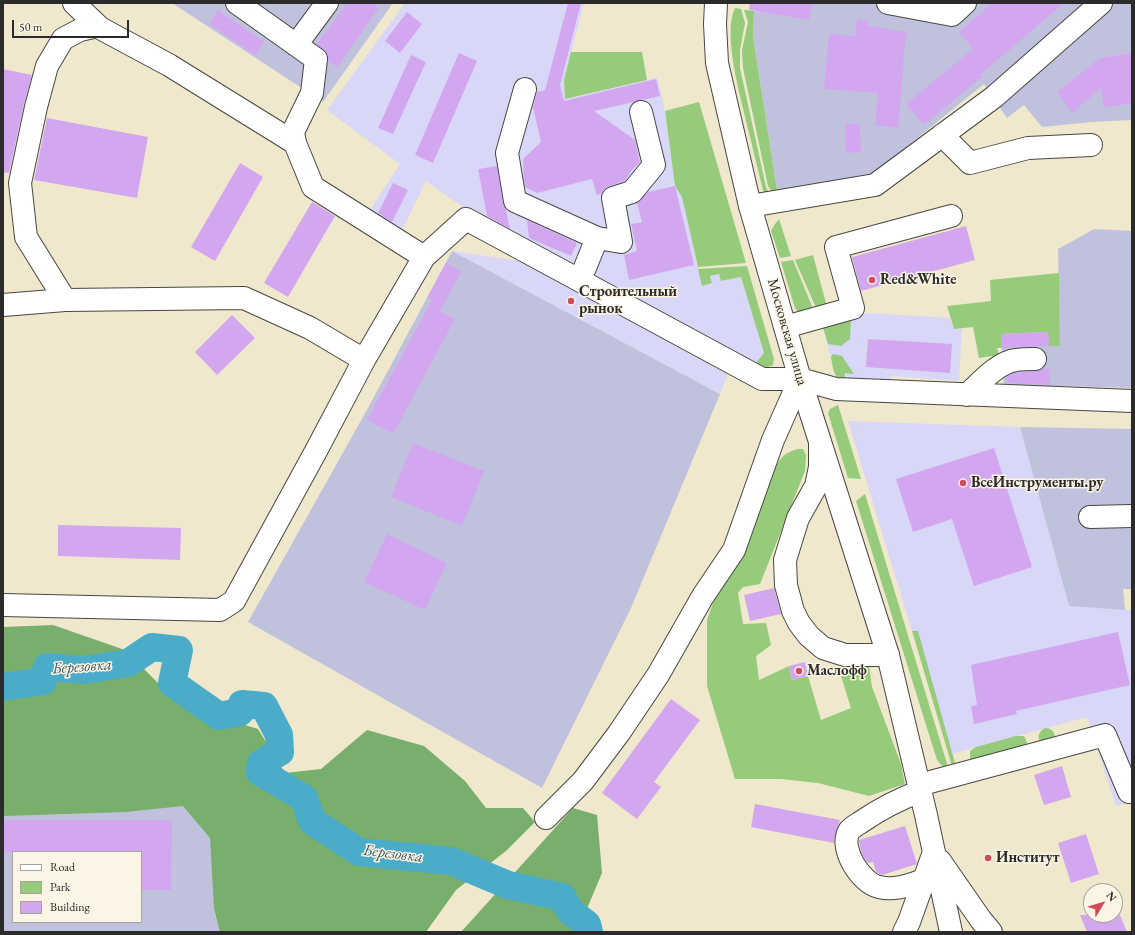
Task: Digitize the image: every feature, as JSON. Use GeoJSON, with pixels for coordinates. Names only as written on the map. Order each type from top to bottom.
{"type":"FeatureCollection","features":[{"type":"Feature","properties":{"kind":"street"},"geometry":{"type":"LineString","coordinates":[[74,3],[98,26],[169,65],[295,143]]}},
{"type":"Feature","properties":{"kind":"street"},"geometry":{"type":"LineString","coordinates":[[237,3],[316,59],[312,93],[293,132],[295,143],[313,187],[424,257]]}},
{"type":"Feature","properties":{"kind":"street"},"geometry":{"type":"LineString","coordinates":[[296,45],[327,3]]}},
{"type":"Feature","properties":{"kind":"street","name":"Московская улица"},"geometry":{"type":"LineString","coordinates":[[716,3],[715,24],[718,63],[750,206],[800,379],[888,655],[920,788],[951,932]]}},
{"type":"Feature","properties":{"kind":"street"},"geometry":{"type":"LineString","coordinates":[[888,3],[952,15],[965,3]]}},
{"type":"Feature","properties":{"kind":"street"},"geometry":{"type":"LineString","coordinates":[[750,206],[876,185],[994,97],[1101,3]]}},
{"type":"Feature","properties":{"kind":"street"},"geometry":{"type":"LineString","coordinates":[[65,300],[26,237],[20,183],[36,107],[47,66],[63,39],[80,30],[98,26]]}},
{"type":"Feature","properties":{"kind":"street"},"geometry":{"type":"LineString","coordinates":[[525,89],[507,153],[515,201],[598,238],[621,242],[613,198],[632,192],[654,165],[641,112]]}},
{"type":"Feature","properties":{"kind":"street"},"geometry":{"type":"LineString","coordinates":[[942,135],[970,163],[1028,148],[1091,145]]}},
{"type":"Feature","properties":{"kind":"street"},"geometry":{"type":"LineString","coordinates":[[785,327],[853,308],[836,247],[951,216]]}},
{"type":"Feature","properties":{"kind":"street"},"geometry":{"type":"LineString","coordinates":[[3,605],[220,610],[234,601],[364,360],[424,257],[466,219],[762,379],[800,379],[836,389],[1132,401]]}},
{"type":"Feature","properties":{"kind":"street"},"geometry":{"type":"LineString","coordinates":[[580,280],[598,238]]}},
{"type":"Feature","properties":{"kind":"street"},"geometry":{"type":"LineString","coordinates":[[3,305],[65,300],[244,298],[310,328],[364,360]]}},
{"type":"Feature","properties":{"kind":"street"},"geometry":{"type":"LineString","coordinates":[[967,395],[983,379],[1005,363],[1015,360],[1035,359]]}},
{"type":"Feature","properties":{"kind":"street"},"geometry":{"type":"LineString","coordinates":[[546,818],[583,781],[619,732],[658,675],[703,596],[734,550],[773,440],[800,379]]}},
{"type":"Feature","properties":{"kind":"street"},"geometry":{"type":"LineString","coordinates":[[820,440],[820,467],[816,486],[798,518],[785,560],[786,585],[793,611],[799,623],[809,636],[823,648],[845,655],[888,655]]}},
{"type":"Feature","properties":{"kind":"street"},"geometry":{"type":"LineString","coordinates":[[1090,517],[1132,516]]}},
{"type":"Feature","properties":{"kind":"street"},"geometry":{"type":"LineString","coordinates":[[924,880],[897,888],[878,887],[868,881],[847,854],[846,841],[849,831],[878,810],[908,796],[920,788],[1105,735],[1129,792],[1132,791]]}},
{"type":"Feature","properties":{"kind":"street"},"geometry":{"type":"LineString","coordinates":[[904,932],[934,852]]}},
{"type":"Feature","properties":{"kind":"street"},"geometry":{"type":"LineString","coordinates":[[934,852],[991,932]]}},
{"type":"Feature","properties":{"kind":"shaded area"},"geometry":{"type":"Polygon","coordinates":[[[172,3],[393,3],[323,102],[172,3]]]}},
{"type":"Feature","properties":{"kind":"shaded area"},"geometry":{"type":"Polygon","coordinates":[[[405,3],[584,3],[564,80],[565,99],[657,78],[663,100],[675,186],[682,197],[702,285],[712,284],[710,276],[719,274],[721,281],[741,277],[764,353],[755,364],[632,296],[599,283],[487,224],[426,181],[401,232],[368,213],[400,164],[327,110],[405,3]]]}},
{"type":"Feature","properties":{"kind":"shaded area"},"geometry":{"type":"Polygon","coordinates":[[[762,3],[1132,3],[1132,120],[1042,127],[1024,105],[1007,118],[984,84],[872,175],[777,190],[753,37],[754,11],[761,12],[762,3]]]}},
{"type":"Feature","properties":{"kind":"shaded area"},"geometry":{"type":"Polygon","coordinates":[[[1094,229],[1132,231],[1132,388],[1061,386],[1004,387],[1001,334],[1048,332],[1060,346],[1058,249],[1094,229]]]}},
{"type":"Feature","properties":{"kind":"shaded area","name":"Строительный рынок"},"geometry":{"type":"Polygon","coordinates":[[[452,251],[526,262],[728,374],[720,394],[452,251]]]}},
{"type":"Feature","properties":{"kind":"shaded area"},"geometry":{"type":"Polygon","coordinates":[[[452,251],[720,394],[631,608],[542,788],[248,622],[368,408],[452,251]]]}},
{"type":"Feature","properties":{"kind":"shaded area"},"geometry":{"type":"Polygon","coordinates":[[[869,313],[950,318],[954,329],[962,328],[959,381],[891,376],[890,385],[841,382],[836,376],[822,324],[869,313]]]}},
{"type":"Feature","properties":{"kind":"shaded area"},"geometry":{"type":"Polygon","coordinates":[[[848,421],[1020,427],[1069,606],[1132,610],[1132,802],[1116,806],[1087,717],[952,754],[918,632],[912,631],[848,421]]]}},
{"type":"Feature","properties":{"kind":"shaded area"},"geometry":{"type":"Polygon","coordinates":[[[1020,427],[1132,429],[1132,589],[1123,589],[1125,610],[1069,606],[1020,427]]]}},
{"type":"Feature","properties":{"kind":"shaded area"},"geometry":{"type":"Polygon","coordinates":[[[201,785],[234,932],[3,932],[3,791],[201,785]]]}},
{"type":"Feature","properties":{"kind":"green space"},"geometry":{"type":"Polygon","coordinates":[[[735,8],[741,9],[745,23],[740,50],[740,68],[766,187],[771,197],[764,194],[734,66],[731,33],[732,19],[735,8]]]}},
{"type":"Feature","properties":{"kind":"green space"},"geometry":{"type":"Polygon","coordinates":[[[744,10],[754,11],[753,37],[778,196],[774,196],[768,186],[743,68],[742,50],[748,22],[744,10]]]}},
{"type":"Feature","properties":{"kind":"green space"},"geometry":{"type":"Polygon","coordinates":[[[571,52],[642,52],[647,80],[565,99],[564,80],[571,52]]]}},
{"type":"Feature","properties":{"kind":"green space"},"geometry":{"type":"Polygon","coordinates":[[[699,102],[746,263],[698,267],[682,197],[675,186],[665,111],[699,102]]]}},
{"type":"Feature","properties":{"kind":"green space"},"geometry":{"type":"Polygon","coordinates":[[[779,219],[791,256],[780,258],[771,231],[779,219]]]}},
{"type":"Feature","properties":{"kind":"green space"},"geometry":{"type":"Polygon","coordinates":[[[813,255],[827,307],[817,310],[795,260],[813,255]]]}},
{"type":"Feature","properties":{"kind":"green space"},"geometry":{"type":"Polygon","coordinates":[[[793,260],[814,311],[798,312],[795,308],[781,262],[793,260]]]}},
{"type":"Feature","properties":{"kind":"green space"},"geometry":{"type":"Polygon","coordinates":[[[747,266],[774,359],[773,365],[768,367],[761,367],[755,364],[764,353],[741,277],[721,281],[719,274],[710,276],[712,283],[702,286],[698,269],[747,266]]]}},
{"type":"Feature","properties":{"kind":"green space"},"geometry":{"type":"Polygon","coordinates":[[[1059,273],[1060,346],[1049,346],[1048,332],[1001,334],[1001,348],[997,348],[999,355],[979,358],[973,327],[954,329],[947,306],[991,301],[990,280],[1059,273]]]}},
{"type":"Feature","properties":{"kind":"green space"},"geometry":{"type":"Polygon","coordinates":[[[851,317],[850,339],[841,346],[828,344],[822,324],[851,317]]]}},
{"type":"Feature","properties":{"kind":"green space"},"geometry":{"type":"Polygon","coordinates":[[[833,354],[842,356],[854,374],[845,373],[844,382],[838,378],[834,372],[831,357],[833,354]]]}},
{"type":"Feature","properties":{"kind":"green space"},"geometry":{"type":"Polygon","coordinates":[[[838,405],[861,479],[848,478],[828,413],[830,409],[838,405]]]}},
{"type":"Feature","properties":{"kind":"green space"},"geometry":{"type":"Polygon","coordinates":[[[803,449],[806,455],[805,471],[760,584],[743,587],[738,593],[743,624],[766,623],[771,645],[756,656],[759,680],[789,666],[792,680],[808,676],[821,720],[851,708],[841,676],[848,671],[869,666],[872,687],[901,764],[905,784],[869,796],[818,783],[781,779],[735,779],[707,686],[707,620],[716,595],[777,463],[789,452],[803,449]]]}},
{"type":"Feature","properties":{"kind":"green space"},"geometry":{"type":"Polygon","coordinates":[[[865,494],[948,767],[942,766],[937,760],[856,501],[865,494]]]}},
{"type":"Feature","properties":{"kind":"green space"},"geometry":{"type":"Polygon","coordinates":[[[53,625],[125,650],[180,705],[258,729],[285,773],[321,769],[367,730],[424,746],[465,781],[486,808],[523,808],[535,822],[506,851],[456,890],[426,932],[220,932],[214,908],[210,838],[183,806],[126,812],[3,815],[3,627],[53,625]]]}},
{"type":"Feature","properties":{"kind":"green space"},"geometry":{"type":"Polygon","coordinates":[[[912,631],[918,631],[955,763],[952,766],[912,631]]]}},
{"type":"Feature","properties":{"kind":"green space"},"geometry":{"type":"Polygon","coordinates":[[[1045,728],[1053,731],[1055,739],[1041,743],[1039,735],[1045,728]]]}},
{"type":"Feature","properties":{"kind":"green space"},"geometry":{"type":"Polygon","coordinates":[[[1016,736],[1024,736],[1027,742],[1026,749],[974,764],[970,758],[970,751],[976,747],[1016,736]]]}},
{"type":"Feature","properties":{"kind":"green space"},"geometry":{"type":"Polygon","coordinates":[[[573,808],[597,815],[602,873],[583,918],[580,932],[461,932],[573,808]]]}},
{"type":"Feature","properties":{"kind":"building"},"geometry":{"type":"Polygon","coordinates":[[[347,3],[372,3],[379,8],[337,67],[328,61],[327,54],[317,44],[347,3]]]}},
{"type":"Feature","properties":{"kind":"building"},"geometry":{"type":"Polygon","coordinates":[[[568,3],[581,3],[560,85],[564,101],[656,79],[660,96],[594,111],[635,140],[640,162],[632,170],[625,181],[609,186],[604,189],[601,194],[597,195],[592,179],[537,193],[525,187],[523,159],[541,142],[533,107],[537,92],[545,90],[568,3]]]}},
{"type":"Feature","properties":{"kind":"building"},"geometry":{"type":"Polygon","coordinates":[[[750,3],[812,3],[809,20],[749,10],[750,3]]]}},
{"type":"Feature","properties":{"kind":"building"},"geometry":{"type":"Polygon","coordinates":[[[992,3],[1064,3],[980,75],[982,77],[924,125],[906,104],[973,49],[959,32],[992,3]]]}},
{"type":"Feature","properties":{"kind":"building"},"geometry":{"type":"Polygon","coordinates":[[[218,10],[264,42],[255,55],[209,24],[218,10]]]}},
{"type":"Feature","properties":{"kind":"building"},"geometry":{"type":"Polygon","coordinates":[[[407,12],[422,24],[400,53],[385,41],[407,12]]]}},
{"type":"Feature","properties":{"kind":"building"},"geometry":{"type":"Polygon","coordinates":[[[857,19],[869,20],[868,26],[907,32],[898,128],[875,125],[878,93],[824,89],[829,34],[855,36],[857,19]]]}},
{"type":"Feature","properties":{"kind":"building"},"geometry":{"type":"Polygon","coordinates":[[[459,53],[477,61],[433,163],[415,155],[459,53]]]}},
{"type":"Feature","properties":{"kind":"building"},"geometry":{"type":"Polygon","coordinates":[[[1132,53],[1132,103],[1104,108],[1101,88],[1072,113],[1057,92],[1100,58],[1132,53]]]}},
{"type":"Feature","properties":{"kind":"building"},"geometry":{"type":"Polygon","coordinates":[[[411,55],[426,62],[393,134],[378,128],[411,55]]]}},
{"type":"Feature","properties":{"kind":"building"},"geometry":{"type":"Polygon","coordinates":[[[3,69],[32,75],[9,173],[3,172],[3,69]]]}},
{"type":"Feature","properties":{"kind":"building"},"geometry":{"type":"Polygon","coordinates":[[[47,118],[148,137],[137,198],[34,180],[47,118]]]}},
{"type":"Feature","properties":{"kind":"building"},"geometry":{"type":"Polygon","coordinates":[[[860,123],[861,152],[846,153],[845,124],[860,123]]]}},
{"type":"Feature","properties":{"kind":"building"},"geometry":{"type":"Polygon","coordinates":[[[240,163],[263,177],[215,261],[191,247],[240,163]]]}},
{"type":"Feature","properties":{"kind":"building"},"geometry":{"type":"Polygon","coordinates":[[[497,166],[503,203],[510,229],[487,216],[478,169],[497,166]]]}},
{"type":"Feature","properties":{"kind":"building"},"geometry":{"type":"Polygon","coordinates":[[[393,183],[408,190],[392,222],[378,213],[393,183]]]}},
{"type":"Feature","properties":{"kind":"building"},"geometry":{"type":"Polygon","coordinates":[[[675,186],[694,265],[629,280],[624,255],[637,251],[631,224],[642,222],[637,203],[648,192],[675,186]]]}},
{"type":"Feature","properties":{"kind":"building"},"geometry":{"type":"Polygon","coordinates":[[[312,202],[335,216],[288,297],[264,283],[312,202]]]}},
{"type":"Feature","properties":{"kind":"building"},"geometry":{"type":"Polygon","coordinates":[[[527,220],[577,243],[571,256],[529,238],[527,220]]]}},
{"type":"Feature","properties":{"kind":"building"},"geometry":{"type":"Polygon","coordinates":[[[966,226],[975,260],[861,291],[852,257],[966,226]]]}},
{"type":"Feature","properties":{"kind":"building"},"geometry":{"type":"Polygon","coordinates":[[[446,263],[462,271],[440,311],[455,319],[393,434],[367,420],[432,300],[427,298],[446,263]]]}},
{"type":"Feature","properties":{"kind":"building"},"geometry":{"type":"Polygon","coordinates":[[[232,315],[255,338],[217,375],[195,352],[232,315]]]}},
{"type":"Feature","properties":{"kind":"building"},"geometry":{"type":"Polygon","coordinates":[[[1048,332],[1049,346],[1001,348],[1001,334],[1048,332]]]}},
{"type":"Feature","properties":{"kind":"building"},"geometry":{"type":"Polygon","coordinates":[[[868,339],[952,344],[950,373],[866,367],[868,339]]]}},
{"type":"Feature","properties":{"kind":"building"},"geometry":{"type":"Polygon","coordinates":[[[1050,369],[1050,385],[1007,383],[1006,377],[1013,373],[1050,369]]]}},
{"type":"Feature","properties":{"kind":"building"},"geometry":{"type":"Polygon","coordinates":[[[413,443],[484,471],[462,526],[391,497],[413,443]]]}},
{"type":"Feature","properties":{"kind":"building"},"geometry":{"type":"Polygon","coordinates":[[[994,448],[1032,567],[974,586],[952,519],[913,532],[896,479],[994,448]]]}},
{"type":"Feature","properties":{"kind":"building"},"geometry":{"type":"Polygon","coordinates":[[[58,525],[181,528],[180,560],[58,556],[58,525]]]}},
{"type":"Feature","properties":{"kind":"building"},"geometry":{"type":"Polygon","coordinates":[[[387,534],[447,563],[425,610],[364,582],[387,534]]]}},
{"type":"Feature","properties":{"kind":"building"},"geometry":{"type":"Polygon","coordinates":[[[774,588],[781,614],[750,621],[744,595],[774,588]]]}},
{"type":"Feature","properties":{"kind":"building"},"geometry":{"type":"Polygon","coordinates":[[[1118,632],[1130,685],[1016,711],[1017,714],[974,724],[971,706],[977,705],[971,665],[1118,632]]]}},
{"type":"Feature","properties":{"kind":"building"},"geometry":{"type":"Polygon","coordinates":[[[805,662],[808,676],[792,680],[789,666],[805,662]]]}},
{"type":"Feature","properties":{"kind":"building"},"geometry":{"type":"Polygon","coordinates":[[[671,699],[700,720],[654,782],[661,787],[637,819],[602,793],[671,699]]]}},
{"type":"Feature","properties":{"kind":"building"},"geometry":{"type":"Polygon","coordinates":[[[1062,766],[1071,797],[1044,805],[1034,775],[1062,766]]]}},
{"type":"Feature","properties":{"kind":"building"},"geometry":{"type":"Polygon","coordinates":[[[755,804],[840,820],[834,843],[751,827],[755,804]]]}},
{"type":"Feature","properties":{"kind":"building"},"geometry":{"type":"Polygon","coordinates":[[[3,820],[172,820],[171,890],[142,890],[142,851],[3,852],[3,820]]]}},
{"type":"Feature","properties":{"kind":"building"},"geometry":{"type":"Polygon","coordinates":[[[905,826],[917,864],[882,875],[876,872],[873,862],[868,863],[864,858],[859,840],[905,826]]]}},
{"type":"Feature","properties":{"kind":"building"},"geometry":{"type":"Polygon","coordinates":[[[1086,834],[1099,874],[1071,883],[1058,843],[1086,834]]]}},
{"type":"Feature","properties":{"kind":"building"},"geometry":{"type":"Polygon","coordinates":[[[1080,915],[1083,915],[1083,922],[1080,915]]]}},
{"type":"Feature","properties":{"kind":"building"},"geometry":{"type":"Polygon","coordinates":[[[1123,922],[1127,932],[1087,932],[1083,923],[1123,922]]]}},
{"type":"Feature","properties":{"kind":"waterway","name":"Березовка"},"geometry":{"type":"LineString","coordinates":[[3,687],[43,681],[47,667],[85,670],[128,663],[152,647],[179,650],[172,683],[219,716],[240,712],[242,704],[264,706],[279,735],[280,752],[261,763],[260,772],[304,798],[312,821],[359,852],[451,861],[508,885],[562,897],[570,911],[587,924],[589,932]]}},
{"type":"Feature","properties":{"kind":"place","name":"Red&White"},"geometry":{"type":"Point","coordinates":[872,280]}},
{"type":"Feature","properties":{"kind":"place","name":"Строительный рынок"},"geometry":{"type":"Point","coordinates":[571,301]}},
{"type":"Feature","properties":{"kind":"place","name":"ВсеИнструменты.ру"},"geometry":{"type":"Point","coordinates":[963,483]}},
{"type":"Feature","properties":{"kind":"place","name":"Маслофф"},"geometry":{"type":"Point","coordinates":[799,671]}},
{"type":"Feature","properties":{"kind":"place","name":"Институт"},"geometry":{"type":"Point","coordinates":[988,858]}}]}
